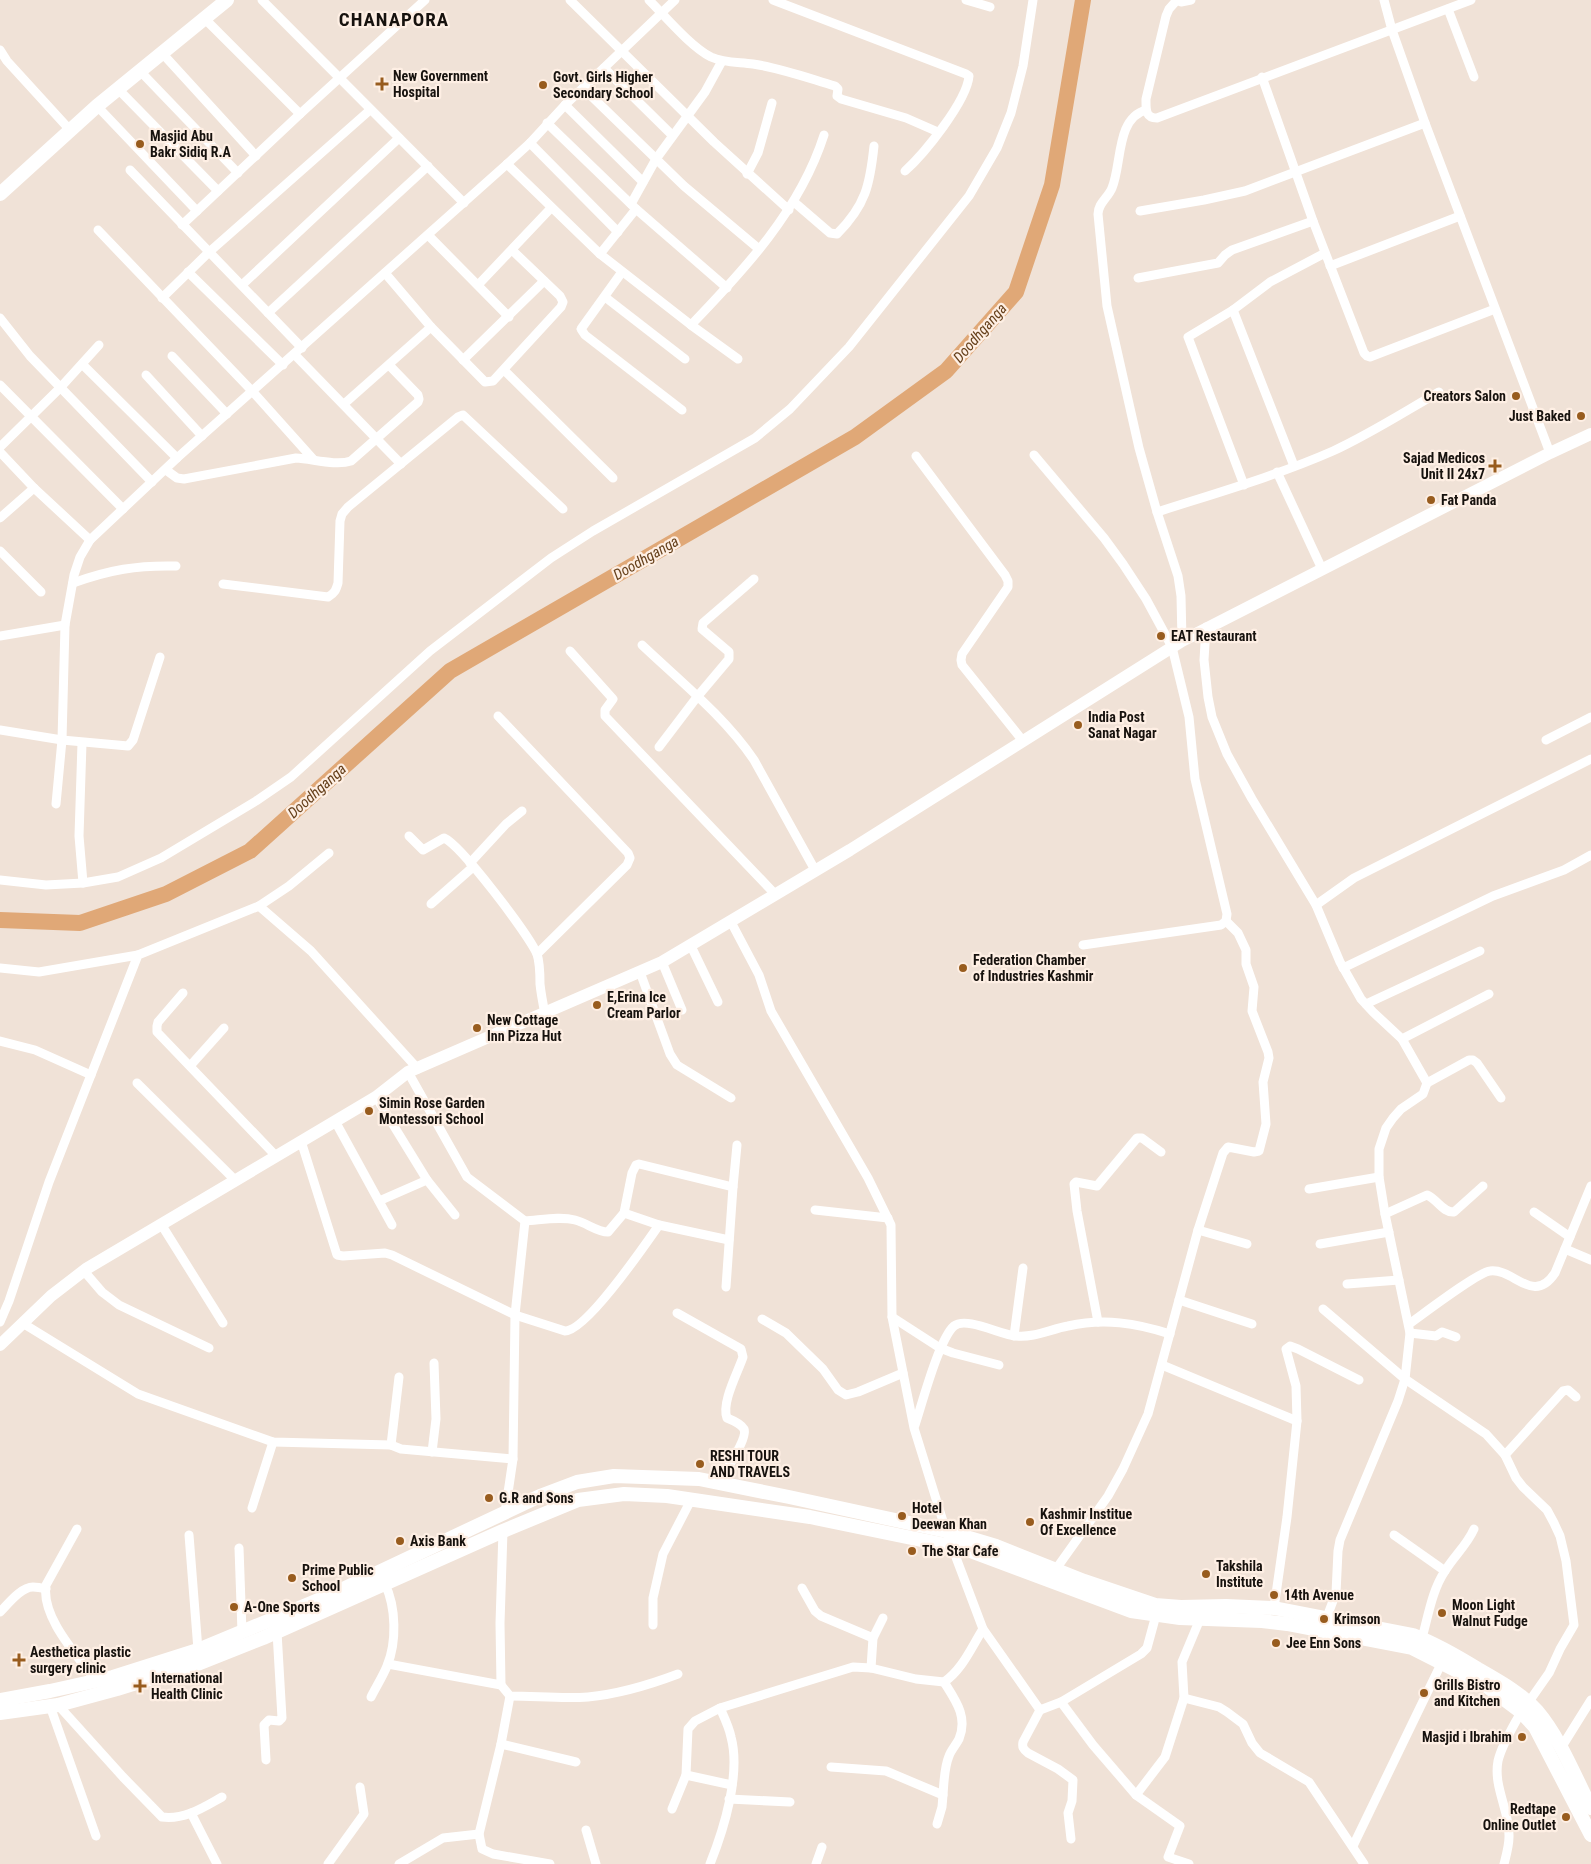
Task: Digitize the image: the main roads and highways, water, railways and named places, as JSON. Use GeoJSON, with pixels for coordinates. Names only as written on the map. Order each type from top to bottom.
{"type":"FeatureCollection","features":[{"type":"Feature","properties":{"kind":"main road"},"geometry":{"type":"LineString","coordinates":[[0,194],[97,106],[226,0]]}},
{"type":"Feature","properties":{"kind":"main road"},"geometry":{"type":"LineString","coordinates":[[0,1345],[51,1296],[84,1271],[376,1097],[413,1071],[468,1045],[546,1014],[662,962],[858,845],[1206,627],[1591,434]]}},
{"type":"Feature","properties":{"kind":"main road"},"geometry":{"type":"LineString","coordinates":[[0,1700],[50,1692],[96,1681],[198,1650],[328,1596],[540,1496],[576,1482],[614,1476],[699,1479],[946,1531],[996,1546],[1108,1590],[1154,1605],[1181,1608],[1226,1606],[1274,1608],[1412,1648],[1537,1712],[1561,1748],[1591,1808]]}},
{"type":"Feature","properties":{"kind":"main road"},"geometry":{"type":"LineString","coordinates":[[0,1713],[54,1705],[118,1689],[200,1663],[277,1632],[503,1531],[578,1500],[624,1494],[667,1496],[810,1517],[953,1547],[1131,1611],[1200,1619],[1324,1624],[1414,1635],[1447,1651],[1511,1688],[1525,1707],[1591,1834]]}},
{"type":"Feature","properties":{"kind":"waterway","name":"Doodhganga"},"geometry":{"type":"LineString","coordinates":[[0,920],[80,923],[166,894],[250,851],[450,671],[855,437],[946,371],[1016,292],[1052,185],[1083,0]]}},
{"type":"Feature","properties":{"kind":"place","name":"New Government Hospital"},"geometry":{"type":"Point","coordinates":[382,84]}},
{"type":"Feature","properties":{"kind":"place","name":"Govt. Girls Higher Secondary School"},"geometry":{"type":"Point","coordinates":[543,85]}},
{"type":"Feature","properties":{"kind":"place","name":"Masjid Abu Bakr Sidiq R.A"},"geometry":{"type":"Point","coordinates":[140,144]}},
{"type":"Feature","properties":{"kind":"place","name":"Creators Salon"},"geometry":{"type":"Point","coordinates":[1516,396]}},
{"type":"Feature","properties":{"kind":"place","name":"Just Baked"},"geometry":{"type":"Point","coordinates":[1581,416]}},
{"type":"Feature","properties":{"kind":"place","name":"Sajad Medicos Unit II 24x7"},"geometry":{"type":"Point","coordinates":[1495,466]}},
{"type":"Feature","properties":{"kind":"place","name":"Fat Panda"},"geometry":{"type":"Point","coordinates":[1431,500]}},
{"type":"Feature","properties":{"kind":"place","name":"EAT Restaurant"},"geometry":{"type":"Point","coordinates":[1161,636]}},
{"type":"Feature","properties":{"kind":"place","name":"India Post Sanat Nagar"},"geometry":{"type":"Point","coordinates":[1078,725]}},
{"type":"Feature","properties":{"kind":"place","name":"Federation Chamber of Industries Kashmir"},"geometry":{"type":"Point","coordinates":[963,968]}},
{"type":"Feature","properties":{"kind":"place","name":"E,Erina Ice Cream Parlor"},"geometry":{"type":"Point","coordinates":[597,1005]}},
{"type":"Feature","properties":{"kind":"place","name":"New Cottage Inn Pizza Hut"},"geometry":{"type":"Point","coordinates":[477,1028]}},
{"type":"Feature","properties":{"kind":"place","name":"Simin Rose Garden Montessori School"},"geometry":{"type":"Point","coordinates":[369,1111]}},
{"type":"Feature","properties":{"kind":"place","name":"RESHI TOUR AND TRAVELS"},"geometry":{"type":"Point","coordinates":[700,1464]}},
{"type":"Feature","properties":{"kind":"place","name":"G.R and Sons"},"geometry":{"type":"Point","coordinates":[489,1498]}},
{"type":"Feature","properties":{"kind":"place","name":"Hotel Deewan Khan"},"geometry":{"type":"Point","coordinates":[902,1516]}},
{"type":"Feature","properties":{"kind":"place","name":"Kashmir Institue Of Excellence"},"geometry":{"type":"Point","coordinates":[1030,1522]}},
{"type":"Feature","properties":{"kind":"place","name":"Axis Bank"},"geometry":{"type":"Point","coordinates":[400,1541]}},
{"type":"Feature","properties":{"kind":"place","name":"The Star Cafe"},"geometry":{"type":"Point","coordinates":[912,1551]}},
{"type":"Feature","properties":{"kind":"place","name":"Takshila Institute"},"geometry":{"type":"Point","coordinates":[1206,1574]}},
{"type":"Feature","properties":{"kind":"place","name":"Prime Public School"},"geometry":{"type":"Point","coordinates":[292,1578]}},
{"type":"Feature","properties":{"kind":"place","name":"14th Avenue"},"geometry":{"type":"Point","coordinates":[1274,1595]}},
{"type":"Feature","properties":{"kind":"place","name":"A-One Sports"},"geometry":{"type":"Point","coordinates":[234,1607]}},
{"type":"Feature","properties":{"kind":"place","name":"Moon Light Walnut Fudge"},"geometry":{"type":"Point","coordinates":[1442,1613]}},
{"type":"Feature","properties":{"kind":"place","name":"Krimson"},"geometry":{"type":"Point","coordinates":[1324,1619]}},
{"type":"Feature","properties":{"kind":"place","name":"Jee Enn Sons"},"geometry":{"type":"Point","coordinates":[1276,1643]}},
{"type":"Feature","properties":{"kind":"place","name":"Aesthetica plastic surgery clinic"},"geometry":{"type":"Point","coordinates":[19,1660]}},
{"type":"Feature","properties":{"kind":"place","name":"International Health Clinic"},"geometry":{"type":"Point","coordinates":[140,1686]}},
{"type":"Feature","properties":{"kind":"place","name":"Grills Bistro and Kitchen"},"geometry":{"type":"Point","coordinates":[1424,1693]}},
{"type":"Feature","properties":{"kind":"place","name":"Masjid i Ibrahim"},"geometry":{"type":"Point","coordinates":[1522,1737]}},
{"type":"Feature","properties":{"kind":"place","name":"Redtape Online Outlet"},"geometry":{"type":"Point","coordinates":[1566,1817]}},
{"type":"Feature","properties":{"kind":"district","name":"CHANAPORA"},"geometry":{"type":"Point","coordinates":[394,19]}}]}
